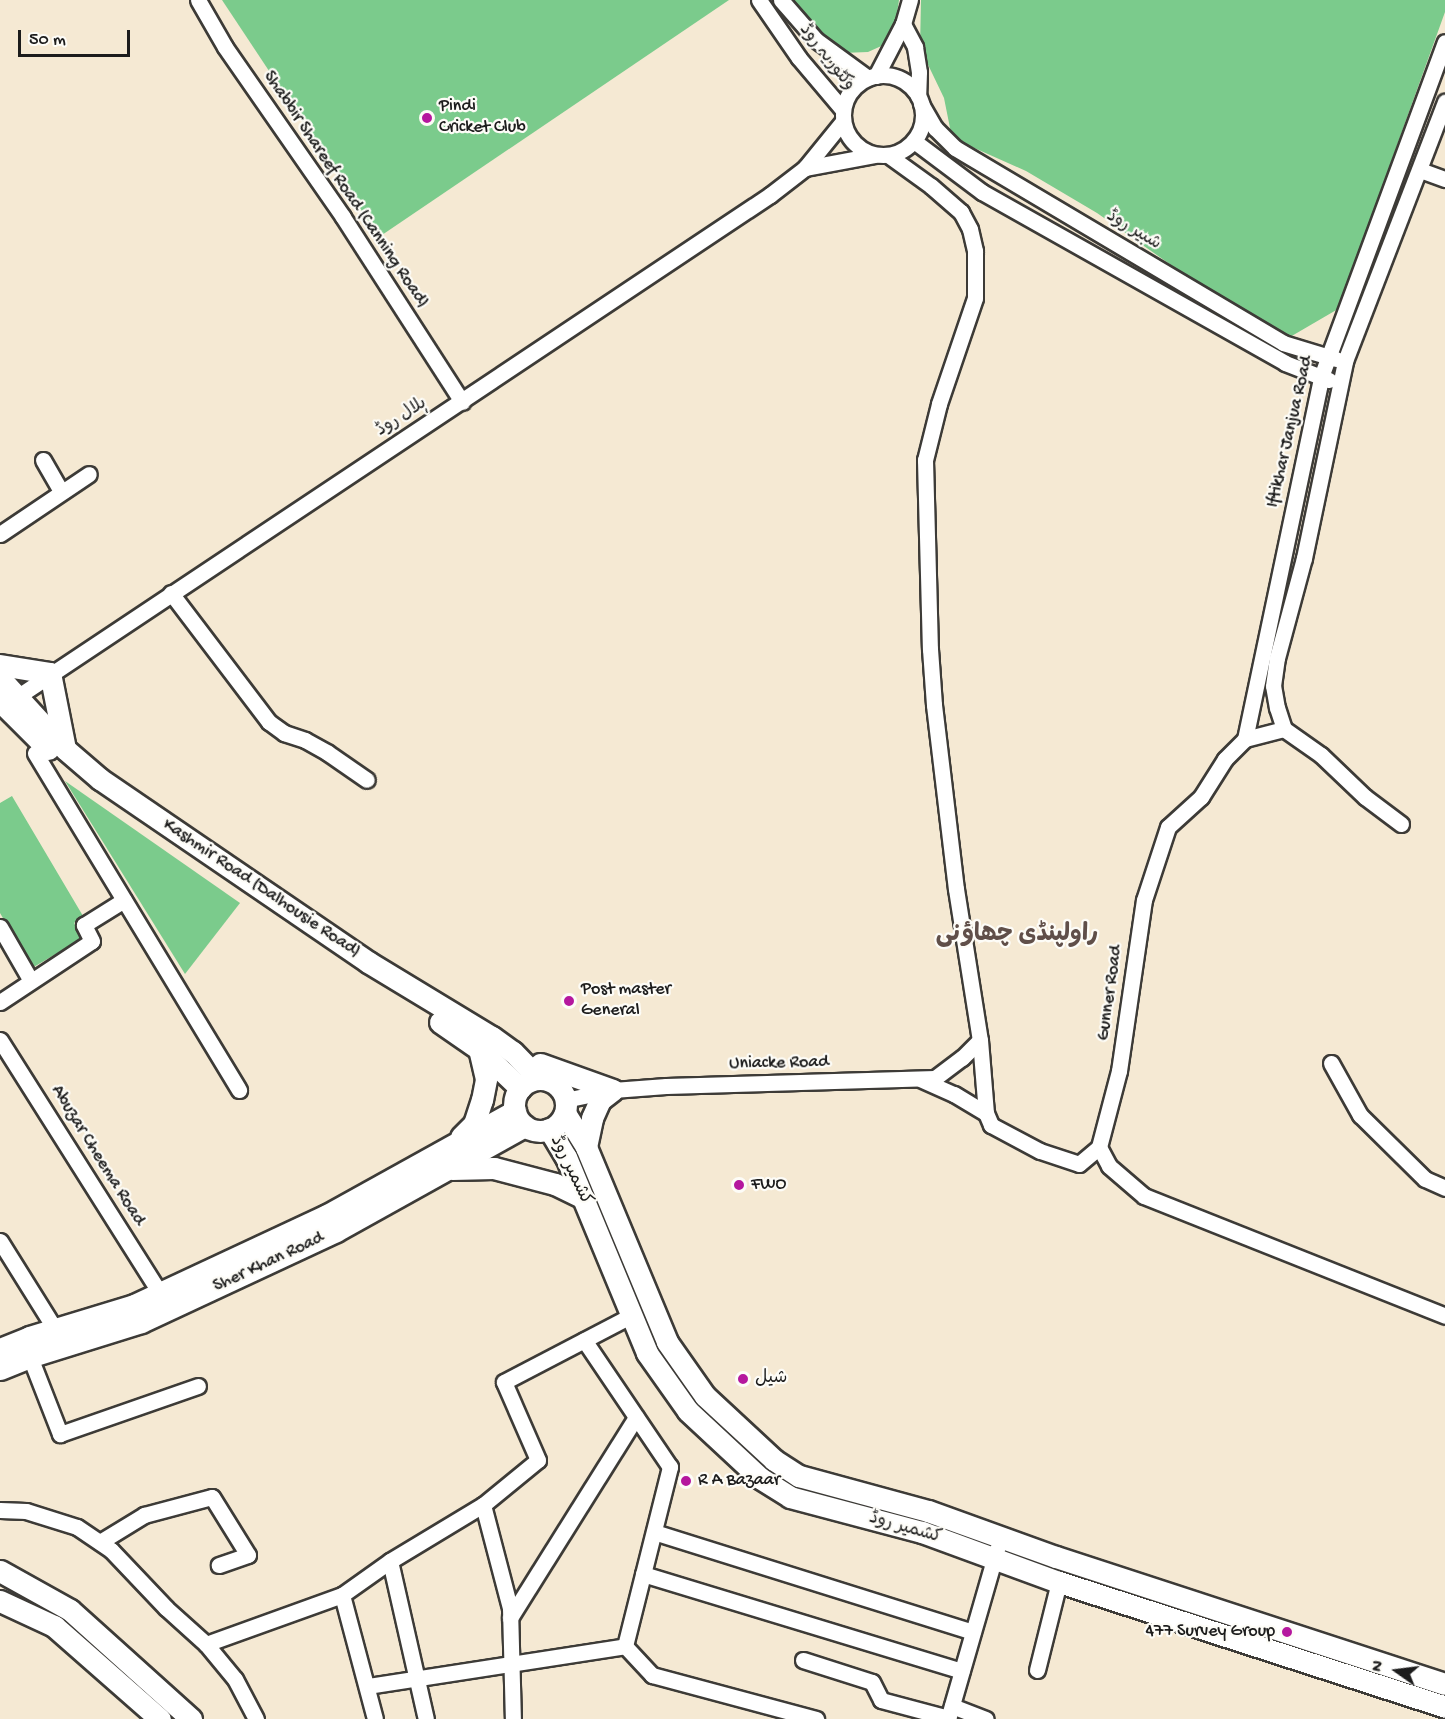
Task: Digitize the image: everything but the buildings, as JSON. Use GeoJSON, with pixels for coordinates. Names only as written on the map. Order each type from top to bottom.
{"type":"FeatureCollection","features":[{"type":"Feature","properties":{"kind":"street","name":"Shabbir Shareef Road (Canning Road)"},"geometry":{"type":"LineString","coordinates":[[198,0],[225,47],[343,217],[462,402]]}},
{"type":"Feature","properties":{"kind":"street","name":"وکٹوریہ روڈ"},"geometry":{"type":"LineString","coordinates":[[759,0],[843,116]]}},
{"type":"Feature","properties":{"kind":"street","name":"وکٹوریہ روڈ"},"geometry":{"type":"LineString","coordinates":[[781,0],[816,40],[872,77]]}},
{"type":"Feature","properties":{"kind":"street"},"geometry":{"type":"LineString","coordinates":[[872,77],[903,24],[910,0]]}},
{"type":"Feature","properties":{"kind":"street"},"geometry":{"type":"LineString","coordinates":[[882,155],[903,150],[914,141],[922,123],[915,47],[903,24]]}},
{"type":"Feature","properties":{"kind":"street","name":"Iftikhar Janjua Road"},"geometry":{"type":"LineString","coordinates":[[1245,739],[1321,377],[1445,42]]}},
{"type":"Feature","properties":{"kind":"street"},"geometry":{"type":"LineString","coordinates":[[920,100],[907,83],[892,76],[872,77],[856,85],[847,97],[843,116],[854,143],[882,155],[931,186],[961,212],[970,229],[975,251],[975,298],[939,404],[925,460],[930,649],[934,705],[956,889],[980,1040],[986,1113],[991,1125],[1040,1150],[1079,1164],[1100,1148],[1109,1166],[1143,1196],[1445,1316]]}},
{"type":"Feature","properties":{"kind":"street","name":"شبیر روڈ"},"geometry":{"type":"LineString","coordinates":[[920,100],[935,128],[955,148],[1283,343],[1345,361]]}},
{"type":"Feature","properties":{"kind":"street","name":"Iftikhar Janjua Road"},"geometry":{"type":"LineString","coordinates":[[1284,729],[1273,686],[1277,658],[1304,558],[1345,361],[1445,102]]}},
{"type":"Feature","properties":{"kind":"street","name":"ہلال روڈ"},"geometry":{"type":"LineString","coordinates":[[5,703],[462,402],[770,195],[805,168],[843,116]]}},
{"type":"Feature","properties":{"kind":"street"},"geometry":{"type":"LineString","coordinates":[[914,141],[982,192],[1285,363],[1340,385]]}},
{"type":"Feature","properties":{"kind":"street","name":"ہلال روڈ"},"geometry":{"type":"LineString","coordinates":[[805,168],[882,155]]}},
{"type":"Feature","properties":{"kind":"street"},"geometry":{"type":"LineString","coordinates":[[1420,170],[1445,179]]}},
{"type":"Feature","properties":{"kind":"street"},"geometry":{"type":"LineString","coordinates":[[43,460],[62,491]]}},
{"type":"Feature","properties":{"kind":"street"},"geometry":{"type":"LineString","coordinates":[[0,534],[89,474]]}},
{"type":"Feature","properties":{"kind":"street"},"geometry":{"type":"LineString","coordinates":[[171,593],[269,722],[284,733],[305,740],[328,753],[367,780]]}},
{"type":"Feature","properties":{"kind":"street"},"geometry":{"type":"LineString","coordinates":[[0,665],[50,673],[65,749]]}},
{"type":"Feature","properties":{"kind":"street","name":"Kashmir Road (Dalhousie Road)"},"geometry":{"type":"LineString","coordinates":[[0,678],[5,703],[58,759],[116,803],[530,1084]]}},
{"type":"Feature","properties":{"kind":"street","name":"Kashmir Road (Dalhousie Road)"},"geometry":{"type":"LineString","coordinates":[[5,703],[100,779],[368,962],[513,1052],[530,1084]]}},
{"type":"Feature","properties":{"kind":"street"},"geometry":{"type":"LineString","coordinates":[[1245,739],[1284,729],[1321,755],[1365,797],[1401,824]]}},
{"type":"Feature","properties":{"kind":"street","name":"Gunner Road"},"geometry":{"type":"LineString","coordinates":[[1100,1148],[1121,1061],[1144,900],[1168,827],[1201,797],[1225,759],[1245,739]]}},
{"type":"Feature","properties":{"kind":"street"},"geometry":{"type":"LineString","coordinates":[[35,753],[239,1090]]}},
{"type":"Feature","properties":{"kind":"street"},"geometry":{"type":"LineString","coordinates":[[0,1002],[92,941],[84,925],[124,900]]}},
{"type":"Feature","properties":{"kind":"street"},"geometry":{"type":"LineString","coordinates":[[0,927],[32,981]]}},
{"type":"Feature","properties":{"kind":"street","name":"Abuzar Cheema Road"},"geometry":{"type":"LineString","coordinates":[[0,1040],[160,1293]]}},
{"type":"Feature","properties":{"kind":"street","name":"Uniacke Road"},"geometry":{"type":"LineString","coordinates":[[565,1106],[613,1090],[666,1086],[935,1078],[962,1058],[980,1040]]}},
{"type":"Feature","properties":{"kind":"street"},"geometry":{"type":"LineString","coordinates":[[454,1144],[474,1124],[482,1100],[486,1079],[479,1049]]}},
{"type":"Feature","properties":{"kind":"street"},"geometry":{"type":"LineString","coordinates":[[513,1052],[613,1090]]}},
{"type":"Feature","properties":{"kind":"street"},"geometry":{"type":"LineString","coordinates":[[1331,1063],[1360,1115],[1425,1179],[1445,1188]]}},
{"type":"Feature","properties":{"kind":"street"},"geometry":{"type":"LineString","coordinates":[[920,1079],[954,1094],[986,1113]]}},
{"type":"Feature","properties":{"kind":"street"},"geometry":{"type":"LineString","coordinates":[[530,1084],[556,1085],[565,1106],[559,1123],[549,1129],[534,1131],[520,1119],[515,1099],[530,1084]]}},
{"type":"Feature","properties":{"kind":"street"},"geometry":{"type":"LineString","coordinates":[[586,1147],[592,1118],[600,1100],[613,1090]]}},
{"type":"Feature","properties":{"kind":"street","name":"کشمیر روڈ"},"geometry":{"type":"LineString","coordinates":[[565,1106],[586,1147],[667,1342],[705,1396],[774,1460],[799,1476],[928,1510],[1056,1557],[1445,1684]]}},
{"type":"Feature","properties":{"kind":"street","name":"Sher Khan Road"},"geometry":{"type":"LineString","coordinates":[[0,1354],[55,1329],[134,1305],[327,1215],[454,1144],[520,1119]]}},
{"type":"Feature","properties":{"kind":"street","name":"Sher Khan Road"},"geometry":{"type":"LineString","coordinates":[[0,1354],[30,1357],[141,1322],[336,1231],[446,1170],[520,1119]]}},
{"type":"Feature","properties":{"kind":"street","name":"کشمیر روڈ"},"geometry":{"type":"LineString","coordinates":[[549,1129],[566,1157],[584,1198],[647,1353],[688,1411],[760,1478],[790,1497],[922,1532],[1054,1580],[1445,1707]]}},
{"type":"Feature","properties":{"kind":"street"},"geometry":{"type":"LineString","coordinates":[[446,1170],[494,1168],[555,1184],[584,1198]]}},
{"type":"Feature","properties":{"kind":"street"},"geometry":{"type":"LineString","coordinates":[[0,1241],[55,1329]]}},
{"type":"Feature","properties":{"kind":"street"},"geometry":{"type":"LineString","coordinates":[[206,1644],[342,1594],[390,1561],[483,1505],[538,1460],[504,1382],[632,1316]]}},
{"type":"Feature","properties":{"kind":"street"},"geometry":{"type":"LineString","coordinates":[[584,1340],[670,1467],[626,1646]]}},
{"type":"Feature","properties":{"kind":"street"},"geometry":{"type":"LineString","coordinates":[[30,1357],[60,1434],[198,1386]]}},
{"type":"Feature","properties":{"kind":"street"},"geometry":{"type":"LineString","coordinates":[[510,1618],[636,1417]]}},
{"type":"Feature","properties":{"kind":"street"},"geometry":{"type":"LineString","coordinates":[[100,1542],[144,1515],[212,1497],[248,1555],[219,1565]]}},
{"type":"Feature","properties":{"kind":"street"},"geometry":{"type":"LineString","coordinates":[[483,1505],[510,1618],[513,1719]]}},
{"type":"Feature","properties":{"kind":"street"},"geometry":{"type":"LineString","coordinates":[[0,1510],[26,1511],[77,1527],[100,1542],[206,1644],[235,1679],[256,1719]]}},
{"type":"Feature","properties":{"kind":"street"},"geometry":{"type":"LineString","coordinates":[[654,1532],[973,1632]]}},
{"type":"Feature","properties":{"kind":"street"},"geometry":{"type":"LineString","coordinates":[[949,1714],[1001,1537]]}},
{"type":"Feature","properties":{"kind":"street"},"geometry":{"type":"LineString","coordinates":[[1037,1670],[1054,1580],[1056,1557]]}},
{"type":"Feature","properties":{"kind":"street"},"geometry":{"type":"LineString","coordinates":[[390,1561],[426,1719]]}},
{"type":"Feature","properties":{"kind":"street"},"geometry":{"type":"LineString","coordinates":[[0,1571],[70,1610],[191,1719]]}},
{"type":"Feature","properties":{"kind":"street"},"geometry":{"type":"LineString","coordinates":[[643,1574],[962,1671]]}},
{"type":"Feature","properties":{"kind":"street"},"geometry":{"type":"LineString","coordinates":[[342,1594],[375,1719]]}},
{"type":"Feature","properties":{"kind":"street"},"geometry":{"type":"LineString","coordinates":[[0,1601],[54,1626],[160,1719]]}},
{"type":"Feature","properties":{"kind":"street"},"geometry":{"type":"LineString","coordinates":[[1207,1630],[1214,1609]]}},
{"type":"Feature","properties":{"kind":"street"},"geometry":{"type":"LineString","coordinates":[[0,1610],[32,1617]]}},
{"type":"Feature","properties":{"kind":"street"},"geometry":{"type":"LineString","coordinates":[[1253,1644],[1260,1623]]}},
{"type":"Feature","properties":{"kind":"street"},"geometry":{"type":"LineString","coordinates":[[368,1686],[626,1646]]}},
{"type":"Feature","properties":{"kind":"street"},"geometry":{"type":"LineString","coordinates":[[626,1646],[652,1675],[816,1719]]}},
{"type":"Feature","properties":{"kind":"street"},"geometry":{"type":"LineString","coordinates":[[803,1659],[872,1682],[881,1700],[986,1719]]}},
{"type":"Feature","properties":{"kind":"green space","name":"Pindi Cricket Club"},"geometry":{"type":"Polygon","coordinates":[[[222,0],[729,0],[379,237],[222,0]]]}},
{"type":"Feature","properties":{"kind":"green space"},"geometry":{"type":"Polygon","coordinates":[[[789,0],[899,0],[895,27],[888,43],[868,52],[842,53],[819,39],[789,0]]]}},
{"type":"Feature","properties":{"kind":"green space"},"geometry":{"type":"Polygon","coordinates":[[[921,0],[1445,0],[1445,12],[1338,309],[1290,337],[1191,279],[1097,213],[1026,171],[952,138],[944,98],[920,48],[921,0]]]}},
{"type":"Feature","properties":{"kind":"green space"},"geometry":{"type":"Polygon","coordinates":[[[65,781],[240,903],[185,974],[65,781]]]}},
{"type":"Feature","properties":{"kind":"green space"},"geometry":{"type":"Polygon","coordinates":[[[12,796],[83,916],[74,923],[83,938],[32,968],[0,913],[0,803],[12,796]]]}},
{"type":"Feature","properties":{"kind":"place","name":"Pindi Cricket Club"},"geometry":{"type":"Point","coordinates":[427,118]}},
{"type":"Feature","properties":{"kind":"place","name":"Post master General"},"geometry":{"type":"Point","coordinates":[569,1001]}},
{"type":"Feature","properties":{"kind":"place","name":"FWO"},"geometry":{"type":"Point","coordinates":[739,1185]}},
{"type":"Feature","properties":{"kind":"place","name":"شیل"},"geometry":{"type":"Point","coordinates":[743,1379]}},
{"type":"Feature","properties":{"kind":"place","name":"R A Bazaar"},"geometry":{"type":"Point","coordinates":[686,1481]}},
{"type":"Feature","properties":{"kind":"place","name":"477 Survey Group"},"geometry":{"type":"Point","coordinates":[1287,1632]}},
{"type":"Feature","properties":{"kind":"district","name":"راولپنڈی چھاؤنی"},"geometry":{"type":"Point","coordinates":[1017,936]}}]}
